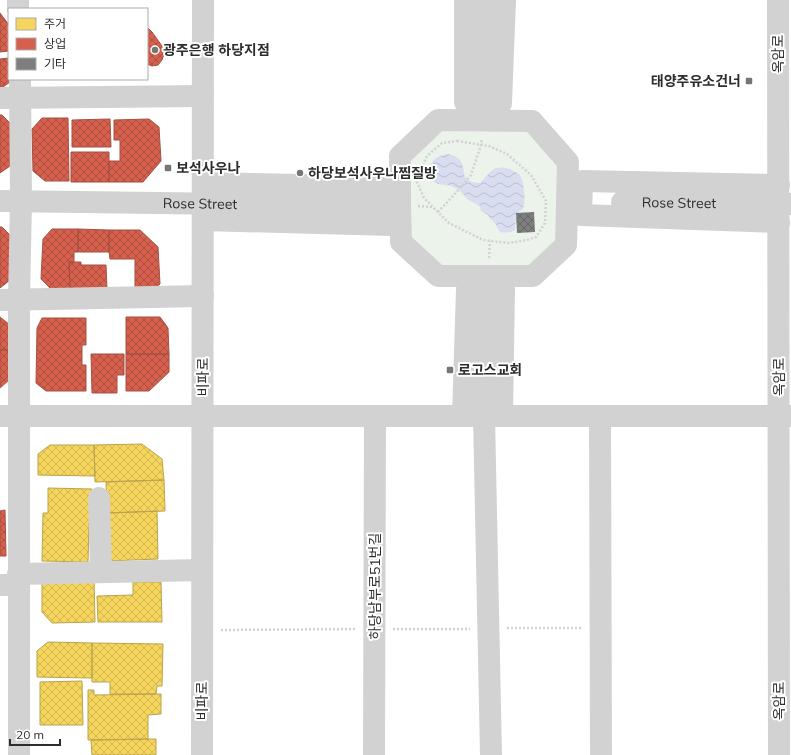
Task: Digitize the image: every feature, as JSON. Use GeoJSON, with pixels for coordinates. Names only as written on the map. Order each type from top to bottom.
{"type":"FeatureCollection","features":[{"type":"Feature","properties":{"kind":"street","name":"비파로"},"geometry":{"type":"LineString","coordinates":[[202,755],[204,0]]}},
{"type":"Feature","properties":{"kind":"street"},"geometry":{"type":"LineString","coordinates":[[465,0],[465,102],[484,111],[532,121],[568,162],[574,201],[581,215],[782,204]]}},
{"type":"Feature","properties":{"kind":"street"},"geometry":{"type":"LineString","coordinates":[[484,111],[487,0]]}},
{"type":"Feature","properties":{"kind":"street"},"geometry":{"type":"LineString","coordinates":[[203,202],[392,225],[396,206],[400,156],[438,120],[484,111],[501,103],[505,0]]}},
{"type":"Feature","properties":{"kind":"street","name":"옥암로"},"geometry":{"type":"LineString","coordinates":[[778,0],[785,96],[782,204],[785,311],[785,416],[779,755]]}},
{"type":"Feature","properties":{"kind":"street"},"geometry":{"type":"LineString","coordinates":[[18,755],[12,582],[9,416],[10,201],[14,92],[203,96]]}},
{"type":"Feature","properties":{"kind":"street"},"geometry":{"type":"LineString","coordinates":[[463,416],[467,288],[488,282],[533,276],[566,245],[574,201],[582,181],[782,204]]}},
{"type":"Feature","properties":{"kind":"street"},"geometry":{"type":"LineString","coordinates":[[203,202],[393,187],[401,242],[438,276],[488,282]]}},
{"type":"Feature","properties":{"kind":"street","name":"Rose Street"},"geometry":{"type":"LineString","coordinates":[[10,201],[203,202]]}},
{"type":"Feature","properties":{"kind":"street"},"geometry":{"type":"LineString","coordinates":[[488,282],[493,416],[488,629],[491,755]]}},
{"type":"Feature","properties":{"kind":"street"},"geometry":{"type":"LineString","coordinates":[[10,300],[203,296]]}},
{"type":"Feature","properties":{"kind":"street"},"geometry":{"type":"LineString","coordinates":[[9,416],[785,416]]}},
{"type":"Feature","properties":{"kind":"street","name":"하당남부로51번길"},"geometry":{"type":"LineString","coordinates":[[374,755],[375,416]]}},
{"type":"Feature","properties":{"kind":"street"},"geometry":{"type":"LineString","coordinates":[[600,416],[601,755]]}},
{"type":"Feature","properties":{"kind":"street"},"geometry":{"type":"LineString","coordinates":[[98,498],[101,572]]}},
{"type":"Feature","properties":{"kind":"street"},"geometry":{"type":"LineString","coordinates":[[12,582],[101,572],[202,570]]}},
{"type":"Feature","properties":{"kind":"path"},"geometry":{"type":"LineString","coordinates":[[438,212],[471,175],[482,145],[484,111]]}},
{"type":"Feature","properties":{"kind":"path"},"geometry":{"type":"LineString","coordinates":[[457,141],[488,146],[507,154],[531,175],[546,200],[546,224],[536,237],[509,243],[483,240],[449,223],[438,212],[424,198],[416,180],[427,156],[442,143],[457,141]]}},
{"type":"Feature","properties":{"kind":"path"},"geometry":{"type":"LineString","coordinates":[[202,630],[601,628]]}},
{"type":"Feature","properties":{"kind":"shaded area"},"geometry":{"type":"Polygon","coordinates":[[[441,128],[532,129],[561,162],[558,245],[532,270],[441,270],[408,238],[409,160],[441,128]]]}},
{"type":"Feature","properties":{"kind":"water"},"geometry":{"type":"Polygon","coordinates":[[[446,154],[455,156],[459,159],[465,176],[468,180],[473,182],[480,183],[491,171],[496,168],[512,170],[519,174],[523,184],[524,205],[523,208],[516,214],[515,230],[512,232],[500,232],[488,215],[481,211],[480,206],[468,200],[459,190],[452,186],[438,184],[433,181],[428,173],[430,165],[436,158],[446,154]]]}},
{"type":"Feature","properties":{"kind":"building: 주거"},"geometry":{"type":"Polygon","coordinates":[[[142,444],[162,459],[164,480],[95,482],[94,445],[142,444]]]}},
{"type":"Feature","properties":{"kind":"building: 주거"},"geometry":{"type":"Polygon","coordinates":[[[50,445],[94,445],[95,476],[38,475],[38,454],[50,445]]]}},
{"type":"Feature","properties":{"kind":"building: 주거"},"geometry":{"type":"Polygon","coordinates":[[[164,480],[165,511],[107,513],[106,482],[164,480]]]}},
{"type":"Feature","properties":{"kind":"building: 주거"},"geometry":{"type":"Polygon","coordinates":[[[48,488],[92,489],[92,523],[89,523],[88,562],[42,561],[43,513],[48,513],[48,488]]]}},
{"type":"Feature","properties":{"kind":"building: 주거"},"geometry":{"type":"Polygon","coordinates":[[[157,511],[158,559],[108,561],[107,513],[157,511]]]}},
{"type":"Feature","properties":{"kind":"building: 주거"},"geometry":{"type":"Polygon","coordinates":[[[94,578],[95,622],[52,623],[42,612],[42,579],[94,578]]]}},
{"type":"Feature","properties":{"kind":"building: 주거"},"geometry":{"type":"Polygon","coordinates":[[[133,582],[161,582],[162,622],[98,622],[97,596],[133,595],[133,582]]]}},
{"type":"Feature","properties":{"kind":"building: 주거"},"geometry":{"type":"Polygon","coordinates":[[[48,642],[92,643],[92,678],[37,677],[37,651],[48,642]]]}},
{"type":"Feature","properties":{"kind":"building: 주거"},"geometry":{"type":"Polygon","coordinates":[[[92,643],[163,644],[162,686],[157,686],[156,694],[110,694],[110,682],[92,682],[92,643]]]}},
{"type":"Feature","properties":{"kind":"building: 주거"},"geometry":{"type":"Polygon","coordinates":[[[82,681],[83,725],[40,725],[40,682],[82,681]]]}},
{"type":"Feature","properties":{"kind":"building: 주거"},"geometry":{"type":"Polygon","coordinates":[[[88,690],[94,690],[94,695],[161,694],[161,714],[148,715],[148,739],[88,740],[88,690]]]}},
{"type":"Feature","properties":{"kind":"building: 주거"},"geometry":{"type":"Polygon","coordinates":[[[156,739],[156,755],[92,755],[91,740],[156,739]]]}},
{"type":"Feature","properties":{"kind":"building: 상업"},"geometry":{"type":"Polygon","coordinates":[[[0,13],[8,24],[8,51],[0,52],[0,13]]]}},
{"type":"Feature","properties":{"kind":"building: 상업","name":"광주은행 하당지점"},"geometry":{"type":"Polygon","coordinates":[[[148,28],[162,46],[164,54],[158,65],[152,66],[148,64],[148,28]]]}},
{"type":"Feature","properties":{"kind":"building: 상업"},"geometry":{"type":"Polygon","coordinates":[[[8,58],[8,80],[10,80],[10,82],[0,89],[0,59],[8,58]]]}},
{"type":"Feature","properties":{"kind":"building: 상업"},"geometry":{"type":"Polygon","coordinates":[[[0,115],[2,115],[11,124],[10,166],[0,173],[0,115]]]}},
{"type":"Feature","properties":{"kind":"building: 상업"},"geometry":{"type":"Polygon","coordinates":[[[42,118],[68,118],[69,181],[45,181],[33,171],[32,129],[42,118]]]}},
{"type":"Feature","properties":{"kind":"building: 상업"},"geometry":{"type":"Polygon","coordinates":[[[110,119],[111,147],[72,147],[72,120],[110,119]]]}},
{"type":"Feature","properties":{"kind":"building: 상업"},"geometry":{"type":"Polygon","coordinates":[[[149,119],[159,127],[161,161],[143,182],[109,182],[109,161],[120,161],[120,140],[114,140],[114,120],[149,119]]]}},
{"type":"Feature","properties":{"kind":"building: 상업"},"geometry":{"type":"Polygon","coordinates":[[[71,152],[109,152],[109,182],[71,182],[71,152]]]}},
{"type":"Feature","properties":{"kind":"building: 상업"},"geometry":{"type":"Polygon","coordinates":[[[0,227],[2,227],[10,235],[10,280],[0,288],[0,227]]]}},
{"type":"Feature","properties":{"kind":"building: 상업"},"geometry":{"type":"Polygon","coordinates":[[[52,229],[78,229],[78,252],[74,252],[74,262],[69,262],[70,290],[52,290],[41,279],[43,239],[52,229]]]}},
{"type":"Feature","properties":{"kind":"building: 상업"},"geometry":{"type":"Polygon","coordinates":[[[78,229],[109,230],[109,252],[78,252],[78,229]]]}},
{"type":"Feature","properties":{"kind":"building: 상업"},"geometry":{"type":"Polygon","coordinates":[[[109,230],[140,230],[158,247],[160,284],[149,293],[135,293],[135,259],[110,259],[109,230]]]}},
{"type":"Feature","properties":{"kind":"building: 상업"},"geometry":{"type":"Polygon","coordinates":[[[69,262],[81,262],[81,265],[106,265],[107,290],[70,290],[69,262]]]}},
{"type":"Feature","properties":{"kind":"building: 상업"},"geometry":{"type":"Polygon","coordinates":[[[0,317],[10,325],[10,350],[0,350],[0,317]]]}},
{"type":"Feature","properties":{"kind":"building: 상업"},"geometry":{"type":"Polygon","coordinates":[[[126,317],[160,317],[168,328],[169,354],[126,354],[126,317]]]}},
{"type":"Feature","properties":{"kind":"building: 상업"},"geometry":{"type":"Polygon","coordinates":[[[42,318],[86,318],[86,345],[82,345],[82,365],[86,365],[86,391],[46,391],[36,383],[37,328],[42,318]]]}},
{"type":"Feature","properties":{"kind":"building: 상업"},"geometry":{"type":"Polygon","coordinates":[[[0,350],[10,350],[10,379],[0,388],[0,350]]]}},
{"type":"Feature","properties":{"kind":"building: 상업"},"geometry":{"type":"Polygon","coordinates":[[[91,354],[124,354],[124,375],[117,375],[117,393],[92,393],[91,354]]]}},
{"type":"Feature","properties":{"kind":"building: 상업"},"geometry":{"type":"Polygon","coordinates":[[[126,354],[169,354],[169,372],[149,391],[126,391],[126,354]]]}},
{"type":"Feature","properties":{"kind":"building: 상업"},"geometry":{"type":"Polygon","coordinates":[[[5,510],[6,556],[0,556],[0,511],[5,510]]]}},
{"type":"Feature","properties":{"kind":"building: 기타"},"geometry":{"type":"Polygon","coordinates":[[[534,212],[535,232],[517,233],[516,213],[534,212]]]}},
{"type":"Feature","properties":{"kind":"place","name":"광주은행 하당지점"},"geometry":{"type":"Point","coordinates":[155,50]}},
{"type":"Feature","properties":{"kind":"place","name":"태양주유소건너"},"geometry":{"type":"Point","coordinates":[749,81]}},
{"type":"Feature","properties":{"kind":"place","name":"보석사우나"},"geometry":{"type":"Point","coordinates":[168,168]}},
{"type":"Feature","properties":{"kind":"place","name":"하당보석사우나찜질방"},"geometry":{"type":"Point","coordinates":[300,173]}},
{"type":"Feature","properties":{"kind":"place","name":"로고스교회"},"geometry":{"type":"Point","coordinates":[450,370]}}]}
